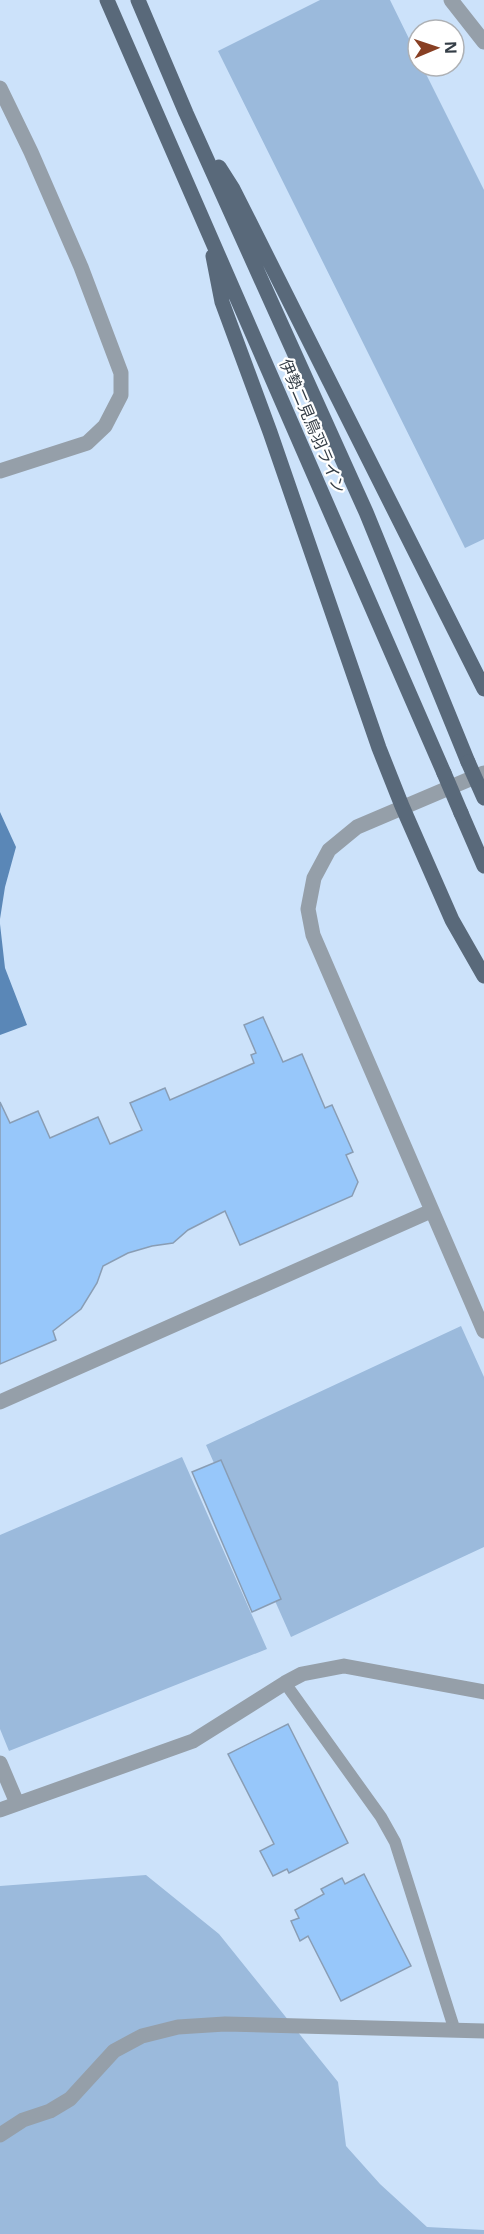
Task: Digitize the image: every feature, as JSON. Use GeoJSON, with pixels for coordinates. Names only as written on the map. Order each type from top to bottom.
{"type":"FeatureCollection","features":[{"type":"Feature","properties":{"kind":"main road","name":"伊勢二見鳥羽ライン"},"geometry":{"type":"LineString","coordinates":[[107,0],[484,866]]}},
{"type":"Feature","properties":{"kind":"main road","name":"伊勢二見鳥羽ライン"},"geometry":{"type":"LineString","coordinates":[[138,0],[186,113],[366,512],[484,798]]}},
{"type":"Feature","properties":{"kind":"main road"},"geometry":{"type":"LineString","coordinates":[[186,113],[233,189],[484,689]]}},
{"type":"Feature","properties":{"kind":"main road"},"geometry":{"type":"LineString","coordinates":[[208,228],[222,302],[270,432],[379,748],[452,920],[484,976]]}},
{"type":"Feature","properties":{"kind":"street"},"geometry":{"type":"LineString","coordinates":[[451,0],[484,42]]}},
{"type":"Feature","properties":{"kind":"street"},"geometry":{"type":"LineString","coordinates":[[0,88],[31,152],[85,277],[121,373],[121,395],[105,426],[87,443],[0,471]]}},
{"type":"Feature","properties":{"kind":"street"},"geometry":{"type":"LineString","coordinates":[[484,773],[357,827],[329,850],[314,878],[308,909],[313,935],[484,1331]]}},
{"type":"Feature","properties":{"kind":"street"},"geometry":{"type":"LineString","coordinates":[[0,1402],[431,1212]]}},
{"type":"Feature","properties":{"kind":"street"},"geometry":{"type":"LineString","coordinates":[[0,1810],[193,1741],[302,1674],[344,1666],[484,1692]]}},
{"type":"Feature","properties":{"kind":"street"},"geometry":{"type":"LineString","coordinates":[[285,1683],[381,1817],[394,1842],[455,2031]]}},
{"type":"Feature","properties":{"kind":"street"},"geometry":{"type":"LineString","coordinates":[[0,1763],[17,1803]]}},
{"type":"Feature","properties":{"kind":"street"},"geometry":{"type":"LineString","coordinates":[[0,2135],[23,2120],[50,2111],[70,2099],[114,2051],[142,2036],[178,2027],[225,2024],[484,2031]]}},
{"type":"Feature","properties":{"kind":"shaded area"},"geometry":{"type":"Polygon","coordinates":[[[320,0],[390,0],[406,33],[406,78],[428,78],[484,190],[484,539],[465,548],[218,51],[320,0]]]}},
{"type":"Feature","properties":{"kind":"shaded area"},"geometry":{"type":"Polygon","coordinates":[[[0,812],[16,847],[5,887],[0,919],[0,812]]]}},
{"type":"Feature","properties":{"kind":"shaded area"},"geometry":{"type":"Polygon","coordinates":[[[0,924],[5,968],[27,1025],[0,1035],[0,924]]]}},
{"type":"Feature","properties":{"kind":"shaded area"},"geometry":{"type":"Polygon","coordinates":[[[461,1326],[484,1377],[484,1547],[291,1637],[206,1445],[461,1326]]]}},
{"type":"Feature","properties":{"kind":"shaded area"},"geometry":{"type":"Polygon","coordinates":[[[182,1457],[267,1649],[9,1751],[0,1729],[0,1535],[182,1457]]]}},
{"type":"Feature","properties":{"kind":"shaded area"},"geometry":{"type":"Polygon","coordinates":[[[146,1875],[219,1934],[338,2082],[346,2146],[380,2184],[427,2227],[484,2230],[484,2234],[0,2234],[0,1886],[146,1875]]]}},
{"type":"Feature","properties":{"kind":"building"},"geometry":{"type":"Polygon","coordinates":[[[263,1017],[283,1062],[302,1054],[325,1108],[332,1105],[353,1152],[346,1155],[358,1182],[352,1196],[240,1245],[225,1211],[188,1230],[173,1243],[128,1253],[103,1266],[97,1283],[81,1309],[53,1331],[56,1340],[0,1364],[0,1102],[10,1123],[38,1111],[50,1138],[98,1117],[110,1144],[142,1130],[130,1103],[165,1088],[170,1100],[254,1063],[251,1055],[256,1053],[244,1025],[263,1017]]]}},
{"type":"Feature","properties":{"kind":"building"},"geometry":{"type":"Polygon","coordinates":[[[221,1460],[281,1599],[252,1612],[192,1472],[221,1460]]]}},
{"type":"Feature","properties":{"kind":"building"},"geometry":{"type":"Polygon","coordinates":[[[288,1724],[348,1843],[289,1873],[287,1869],[273,1876],[260,1851],[274,1844],[228,1754],[288,1724]]]}},
{"type":"Feature","properties":{"kind":"building"},"geometry":{"type":"Polygon","coordinates":[[[364,1874],[411,1966],[341,2001],[308,1936],[300,1941],[291,1921],[299,1918],[295,1910],[324,1894],[321,1889],[342,1878],[345,1884],[364,1874]]]}}]}
